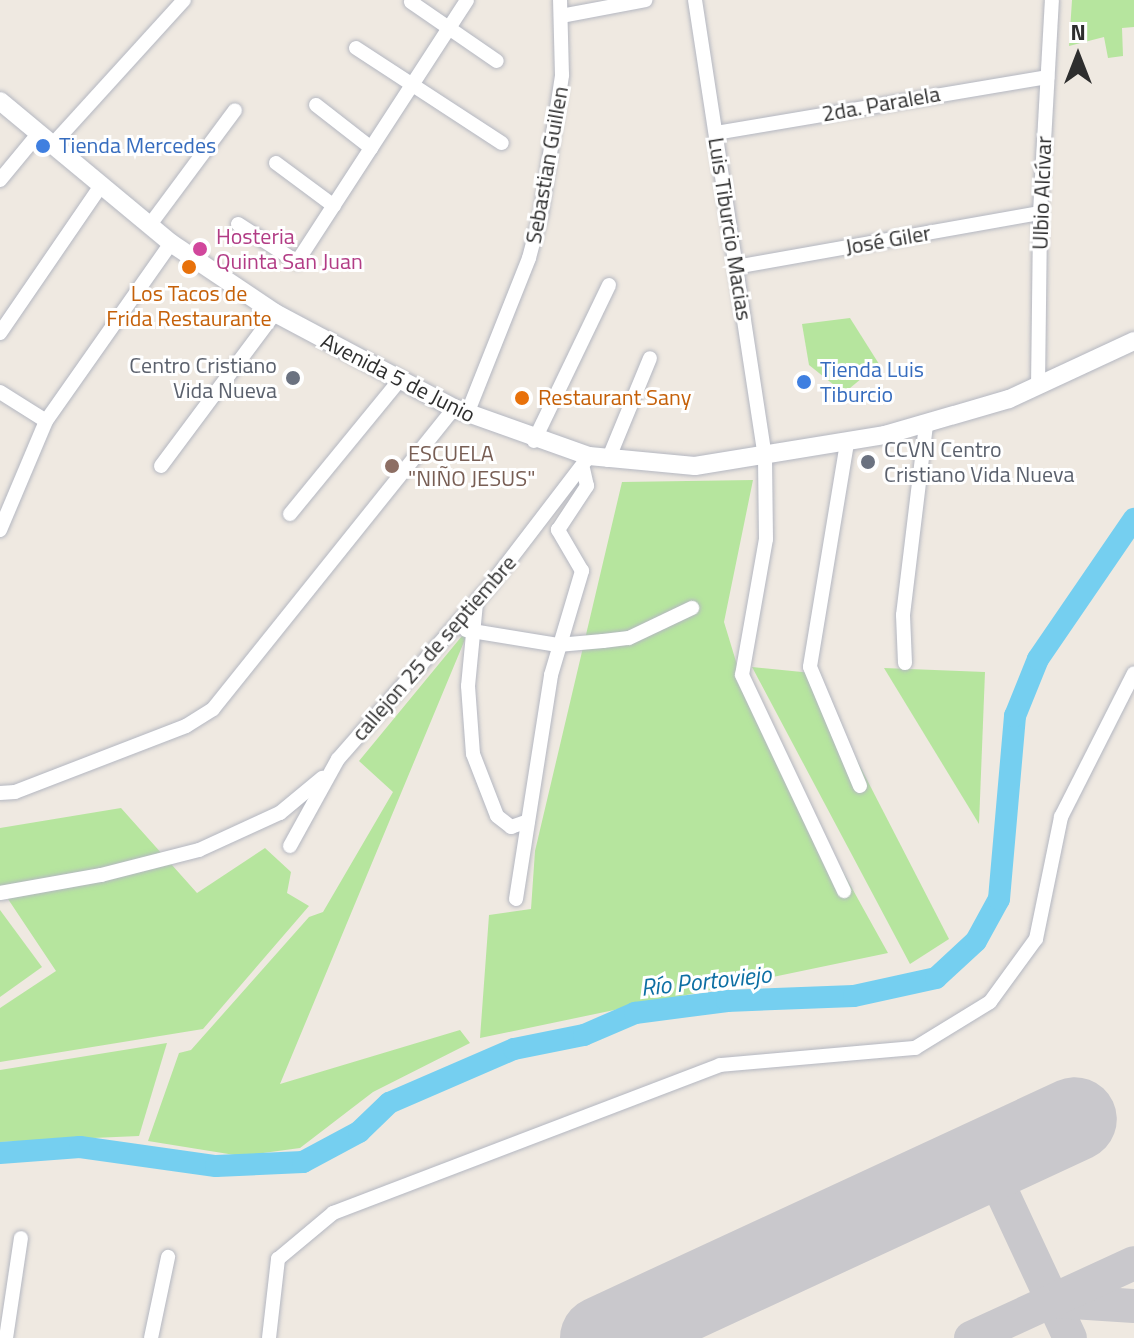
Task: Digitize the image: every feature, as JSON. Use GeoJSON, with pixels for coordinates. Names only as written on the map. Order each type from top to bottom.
{"type":"FeatureCollection","features":[{"type":"Feature","properties":{"kind":"street"},"geometry":{"type":"LineString","coordinates":[[0,180],[45,140],[184,0]]}},
{"type":"Feature","properties":{"kind":"street"},"geometry":{"type":"LineString","coordinates":[[238,224],[297,262],[467,0]]}},
{"type":"Feature","properties":{"kind":"street","name":"Sebastian Guillen"},"geometry":{"type":"LineString","coordinates":[[0,793],[15,792],[186,726],[213,709],[460,411],[539,224],[561,95],[560,0]]}},
{"type":"Feature","properties":{"kind":"street"},"geometry":{"type":"LineString","coordinates":[[561,16],[646,0]]}},
{"type":"Feature","properties":{"kind":"street","name":"Luis Tiburcio Macias"},"geometry":{"type":"LineString","coordinates":[[695,0],[765,458],[766,539],[742,675],[844,891]]}},
{"type":"Feature","properties":{"kind":"street","name":"Ulbio Alcívar"},"geometry":{"type":"LineString","coordinates":[[1038,387],[1040,213],[1052,0]]}},
{"type":"Feature","properties":{"kind":"street"},"geometry":{"type":"LineString","coordinates":[[411,2],[447,30],[497,61]]}},
{"type":"Feature","properties":{"kind":"street"},"geometry":{"type":"LineString","coordinates":[[356,48],[410,87],[502,143]]}},
{"type":"Feature","properties":{"kind":"street","name":"2da. Paralela"},"geometry":{"type":"LineString","coordinates":[[716,133],[1047,77]]}},
{"type":"Feature","properties":{"kind":"street","name":"Avenida 5 de Junio"},"geometry":{"type":"LineString","coordinates":[[0,101],[171,243],[275,313],[460,411],[586,462],[608,460],[695,466],[765,458],[847,443],[926,425],[1038,387],[1134,341]]}},
{"type":"Feature","properties":{"kind":"street"},"geometry":{"type":"LineString","coordinates":[[316,105],[371,148]]}},
{"type":"Feature","properties":{"kind":"street"},"geometry":{"type":"LineString","coordinates":[[149,226],[235,110]]}},
{"type":"Feature","properties":{"kind":"street"},"geometry":{"type":"LineString","coordinates":[[276,163],[334,206]]}},
{"type":"Feature","properties":{"kind":"street"},"geometry":{"type":"LineString","coordinates":[[0,333],[100,187]]}},
{"type":"Feature","properties":{"kind":"street","name":"José Giler"},"geometry":{"type":"LineString","coordinates":[[736,267],[1040,213]]}},
{"type":"Feature","properties":{"kind":"street"},"geometry":{"type":"LineString","coordinates":[[0,530],[46,421],[171,243]]}},
{"type":"Feature","properties":{"kind":"street"},"geometry":{"type":"LineString","coordinates":[[534,441],[609,285]]}},
{"type":"Feature","properties":{"kind":"street"},"geometry":{"type":"LineString","coordinates":[[161,466],[275,313]]}},
{"type":"Feature","properties":{"kind":"street"},"geometry":{"type":"LineString","coordinates":[[608,460],[650,358]]}},
{"type":"Feature","properties":{"kind":"street"},"geometry":{"type":"LineString","coordinates":[[290,514],[399,381]]}},
{"type":"Feature","properties":{"kind":"street"},"geometry":{"type":"LineString","coordinates":[[0,392],[46,421]]}},
{"type":"Feature","properties":{"kind":"street"},"geometry":{"type":"LineString","coordinates":[[905,663],[903,615],[926,425]]}},
{"type":"Feature","properties":{"kind":"street"},"geometry":{"type":"LineString","coordinates":[[847,443],[810,667],[860,786]]}},
{"type":"Feature","properties":{"kind":"street"},"geometry":{"type":"LineString","coordinates":[[516,899],[558,645],[582,571],[577,554],[558,530],[587,486],[586,462]]}},
{"type":"Feature","properties":{"kind":"street","name":"callejon 25 de septiembre"},"geometry":{"type":"LineString","coordinates":[[290,846],[328,772],[477,601],[586,462]]}},
{"type":"Feature","properties":{"kind":"street"},"geometry":{"type":"LineString","coordinates":[[477,601],[468,686],[476,770],[504,824],[519,826],[528,821]]}},
{"type":"Feature","properties":{"kind":"street"},"geometry":{"type":"LineString","coordinates":[[454,628],[558,645],[629,638],[692,608]]}},
{"type":"Feature","properties":{"kind":"street"},"geometry":{"type":"LineString","coordinates":[[269,1338],[278,1259],[333,1213],[720,1065],[915,1048],[990,1002],[1036,939],[1061,817],[1134,673]]}},
{"type":"Feature","properties":{"kind":"street"},"geometry":{"type":"LineString","coordinates":[[0,893],[101,875],[199,850],[280,813],[328,772]]}},
{"type":"Feature","properties":{"kind":"street"},"geometry":{"type":"LineString","coordinates":[[6,1338],[21,1238]]}},
{"type":"Feature","properties":{"kind":"street"},"geometry":{"type":"LineString","coordinates":[[151,1338],[168,1257]]}},
{"type":"Feature","properties":{"kind":"green space"},"geometry":{"type":"Polygon","coordinates":[[[1072,0],[1134,0],[1134,27],[1122,28],[1123,56],[1108,58],[1104,37],[1069,46],[1072,0]]]}},
{"type":"Feature","properties":{"kind":"green space"},"geometry":{"type":"Polygon","coordinates":[[[850,318],[879,364],[844,393],[809,365],[802,324],[850,318]]]}},
{"type":"Feature","properties":{"kind":"green space"},"geometry":{"type":"Polygon","coordinates":[[[753,480],[724,622],[748,701],[888,953],[480,1038],[489,915],[531,909],[535,851],[622,482],[753,480]]]}},
{"type":"Feature","properties":{"kind":"green space"},"geometry":{"type":"Polygon","coordinates":[[[471,625],[280,1084],[460,1030],[470,1043],[373,1092],[300,1148],[241,1156],[148,1141],[179,1053],[191,1050],[309,917],[323,912],[393,792],[359,761],[471,625]]]}},
{"type":"Feature","properties":{"kind":"green space"},"geometry":{"type":"Polygon","coordinates":[[[752,667],[812,673],[949,939],[910,964],[752,667]]]}},
{"type":"Feature","properties":{"kind":"green space"},"geometry":{"type":"Polygon","coordinates":[[[884,668],[985,672],[979,824],[884,668]]]}},
{"type":"Feature","properties":{"kind":"green space"},"geometry":{"type":"Polygon","coordinates":[[[121,808],[197,893],[265,848],[291,872],[287,893],[309,906],[203,1029],[0,1062],[0,1008],[56,971],[0,887],[0,828],[121,808]]]}},
{"type":"Feature","properties":{"kind":"green space"},"geometry":{"type":"Polygon","coordinates":[[[0,910],[42,967],[0,997],[0,910]]]}},
{"type":"Feature","properties":{"kind":"green space"},"geometry":{"type":"Polygon","coordinates":[[[167,1043],[139,1136],[0,1142],[0,1070],[167,1043]]]}},
{"type":"Feature","properties":{"kind":"waterway","name":"Río Portoviejo"},"geometry":{"type":"LineString","coordinates":[[0,1153],[80,1147],[216,1166],[303,1162],[359,1132],[389,1103],[514,1049],[584,1035],[635,1013],[727,1001],[854,996],[936,978],[976,941],[999,899],[1015,716],[1038,659],[1134,519]]}},
{"type":"Feature","properties":{"kind":"taxiway"},"geometry":{"type":"LineString","coordinates":[[987,1160],[1070,1338]]}},
{"type":"Feature","properties":{"kind":"taxiway"},"geometry":{"type":"LineString","coordinates":[[971,1338],[1134,1263]]}},
{"type":"Feature","properties":{"kind":"taxiway"},"geometry":{"type":"LineString","coordinates":[[1057,1301],[1134,1306]]}},
{"type":"Feature","properties":{"kind":"runway"},"geometry":{"type":"LineString","coordinates":[[602,1338],[1075,1119]]}},
{"type":"Feature","properties":{"kind":"place","name":"Tienda Mercedes"},"geometry":{"type":"Point","coordinates":[43,146]}},
{"type":"Feature","properties":{"kind":"place","name":"Hosteria Quinta San Juan"},"geometry":{"type":"Point","coordinates":[200,249]}},
{"type":"Feature","properties":{"kind":"place","name":"Los Tacos de Frida Restaurante"},"geometry":{"type":"Point","coordinates":[189,267]}},
{"type":"Feature","properties":{"kind":"place","name":"Centro Cristiano Vida Nueva"},"geometry":{"type":"Point","coordinates":[293,378]}},
{"type":"Feature","properties":{"kind":"place","name":"Tienda Luis Tiburcio"},"geometry":{"type":"Point","coordinates":[804,382]}},
{"type":"Feature","properties":{"kind":"place","name":"Restaurant Sany"},"geometry":{"type":"Point","coordinates":[522,398]}},
{"type":"Feature","properties":{"kind":"place","name":"CCVN Centro Cristiano Vida Nueva"},"geometry":{"type":"Point","coordinates":[868,462]}},
{"type":"Feature","properties":{"kind":"place","name":"ESCUELA \"NIÑO JESUS\""},"geometry":{"type":"Point","coordinates":[392,466]}}]}
